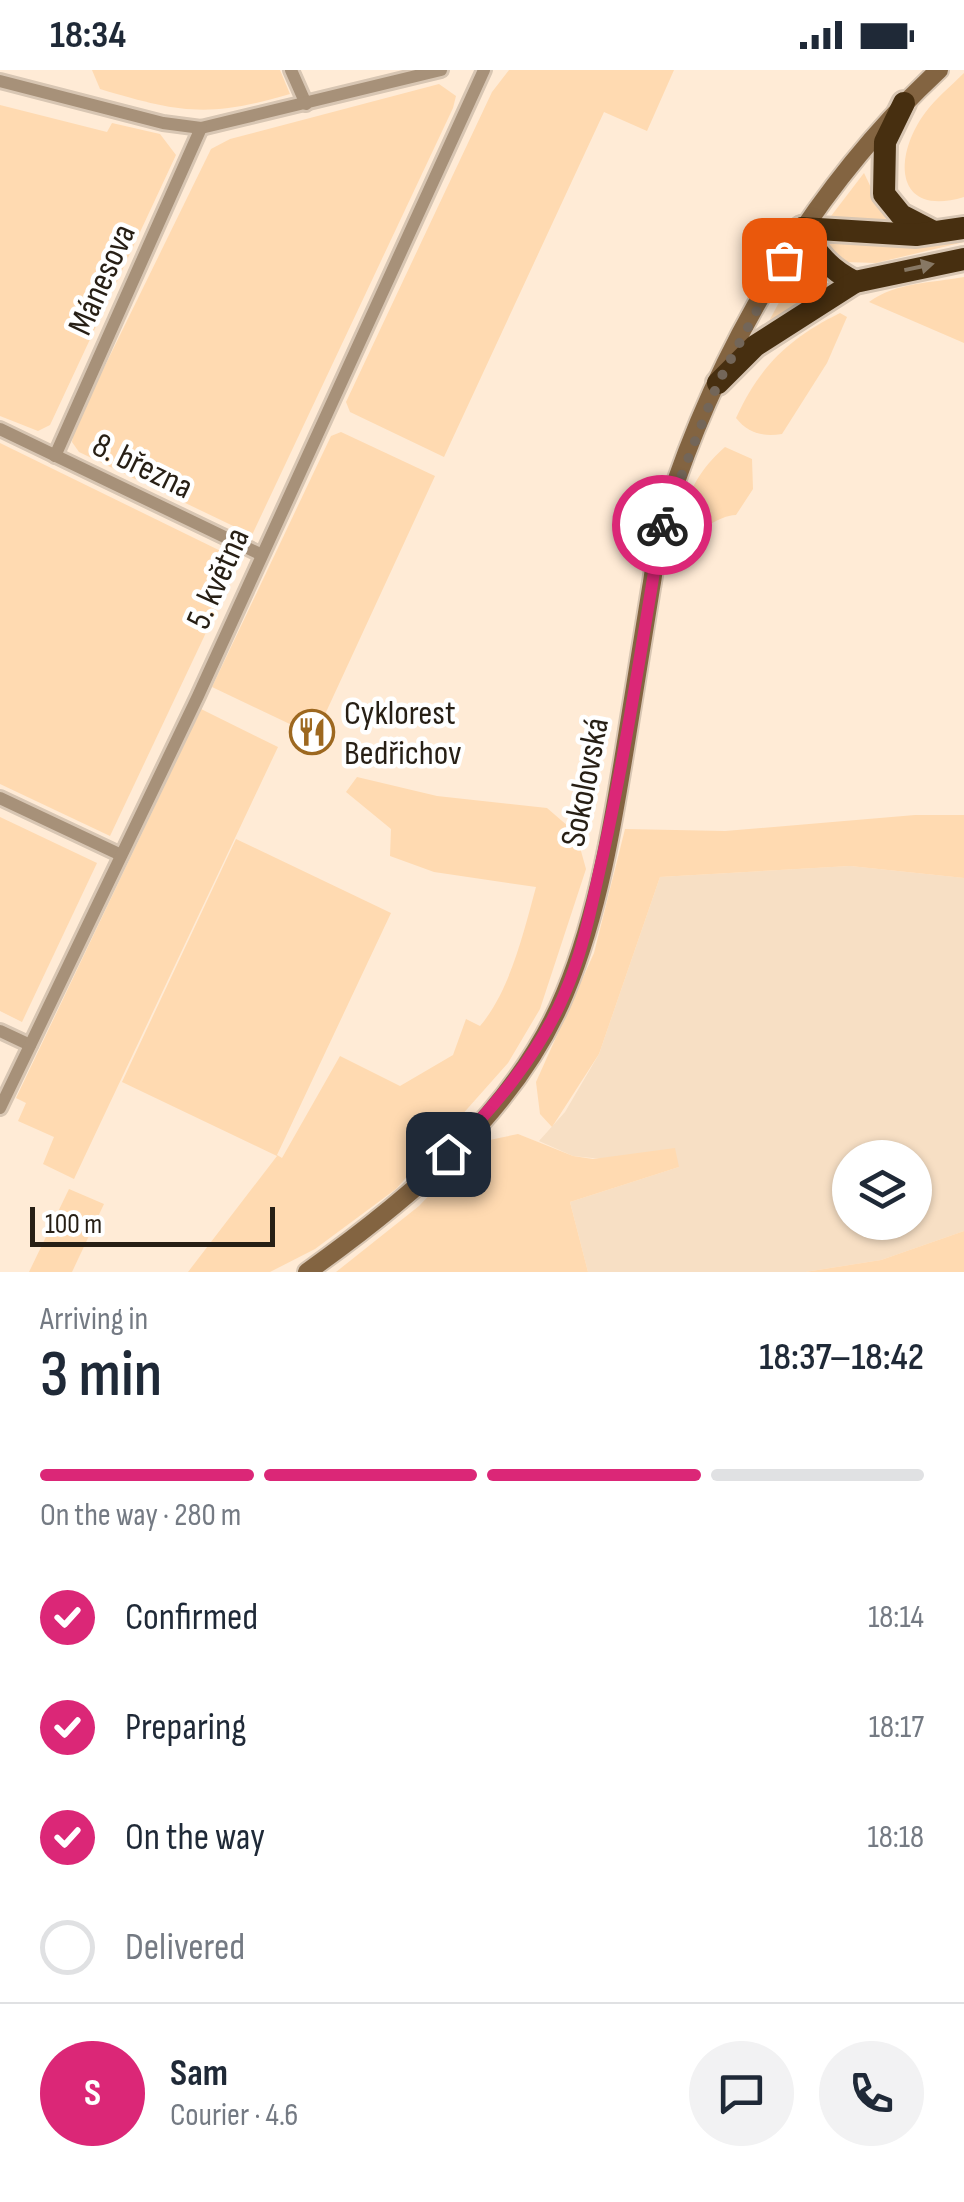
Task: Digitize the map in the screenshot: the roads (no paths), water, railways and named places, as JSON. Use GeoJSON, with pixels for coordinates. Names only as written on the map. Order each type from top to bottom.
{"type":"FeatureCollection","features":[{"type":"Feature","properties":{"kind":"highway"},"geometry":{"type":"LineString","coordinates":[[904,103],[886,142],[884,194],[901,215],[932,231]]}},
{"type":"Feature","properties":{"kind":"highway"},"geometry":{"type":"LineString","coordinates":[[802,228],[904,235],[964,228]]}},
{"type":"Feature","properties":{"kind":"highway"},"geometry":{"type":"LineString","coordinates":[[802,228],[818,256],[835,272],[856,282]]}},
{"type":"Feature","properties":{"kind":"highway"},"geometry":{"type":"LineString","coordinates":[[718,383],[755,346],[856,282],[964,259]]}},
{"type":"Feature","properties":{"kind":"street"},"geometry":{"type":"LineString","coordinates":[[290,70],[306,104]]}},
{"type":"Feature","properties":{"kind":"street"},"geometry":{"type":"LineString","coordinates":[[0,81],[202,128],[442,70]]}},
{"type":"Feature","properties":{"kind":"street","name":"5. května"},"geometry":{"type":"LineString","coordinates":[[0,1108],[484,70]]}},
{"type":"Feature","properties":{"kind":"street","name":"Sokolovská"},"geometry":{"type":"LineString","coordinates":[[307,1272],[392,1212],[501,1099],[564,996],[583,943],[620,779],[662,524],[718,383],[802,228],[832,183],[939,70]]}},
{"type":"Feature","properties":{"kind":"street","name":"Mánesova"},"geometry":{"type":"LineString","coordinates":[[55,456],[202,128]]}},
{"type":"Feature","properties":{"kind":"street","name":"8. března"},"geometry":{"type":"LineString","coordinates":[[0,429],[260,554]]}},
{"type":"Feature","properties":{"kind":"street"},"geometry":{"type":"LineString","coordinates":[[0,798],[121,854]]}},
{"type":"Feature","properties":{"kind":"street"},"geometry":{"type":"LineString","coordinates":[[0,1031],[30,1045]]}},
{"type":"Feature","properties":{"kind":"place","name":"Cyklorest Bedřichov"},"geometry":{"type":"Point","coordinates":[312,732]}}]}
